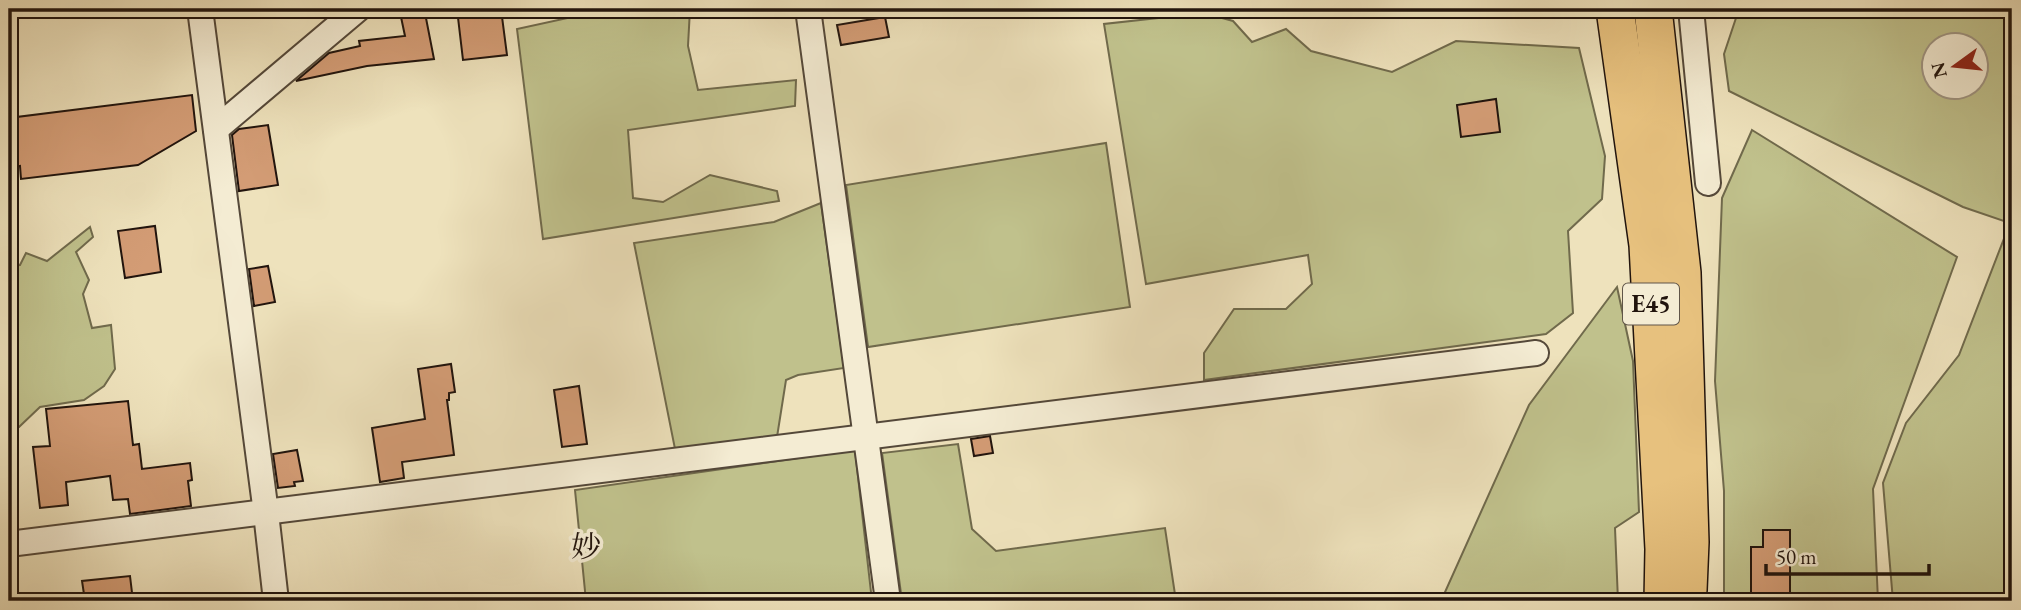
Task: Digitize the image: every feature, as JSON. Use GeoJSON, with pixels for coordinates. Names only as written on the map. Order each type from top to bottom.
{"type":"FeatureCollection","features":[{"type":"Feature","properties":{"kind":"highway","name":"E45"},"geometry":{"type":"LineString","coordinates":[[1615,9],[1648,245],[1664,549],[1663,601]]}},
{"type":"Feature","properties":{"kind":"highway","name":"E45"},"geometry":{"type":"LineString","coordinates":[[1653,9],[1682,273],[1689,542],[1687,601]]}},
{"type":"Feature","properties":{"kind":"street"},"geometry":{"type":"LineString","coordinates":[[200,9],[276,601]]}},
{"type":"Feature","properties":{"kind":"street"},"geometry":{"type":"LineString","coordinates":[[216,129],[358,9]]}},
{"type":"Feature","properties":{"kind":"street"},"geometry":{"type":"LineString","coordinates":[[808,9],[888,601]]}},
{"type":"Feature","properties":{"kind":"street"},"geometry":{"type":"LineString","coordinates":[[1692,9],[1708,183]]}},
{"type":"Feature","properties":{"kind":"street"},"geometry":{"type":"LineString","coordinates":[[9,544],[1536,353]]}},
{"type":"Feature","properties":{"kind":"green space"},"geometry":{"type":"Polygon","coordinates":[[[586,9],[690,9],[688,46],[698,90],[796,80],[795,106],[628,130],[633,198],[663,202],[710,175],[777,191],[779,201],[543,239],[517,29],[586,14],[586,9]]]}},
{"type":"Feature","properties":{"kind":"green space"},"geometry":{"type":"Polygon","coordinates":[[[1739,9],[2012,9],[2012,601],[1893,601],[1883,483],[1906,423],[1959,355],[2010,223],[1963,207],[1729,91],[1724,54],[1739,9]]]}},
{"type":"Feature","properties":{"kind":"green space"},"geometry":{"type":"Polygon","coordinates":[[[1204,13],[1233,21],[1252,42],[1286,29],[1311,51],[1392,72],[1456,41],[1579,48],[1605,156],[1602,199],[1568,231],[1573,313],[1546,334],[1204,380],[1204,353],[1234,309],[1286,309],[1312,284],[1308,255],[1146,284],[1104,24],[1204,13]]]}},
{"type":"Feature","properties":{"kind":"green space"},"geometry":{"type":"Polygon","coordinates":[[[1752,130],[1957,257],[1873,489],[1878,601],[1724,601],[1724,491],[1715,381],[1722,198],[1752,130]]]}},
{"type":"Feature","properties":{"kind":"green space"},"geometry":{"type":"Polygon","coordinates":[[[1106,143],[1130,307],[868,347],[846,185],[1106,143]]]}},
{"type":"Feature","properties":{"kind":"green space"},"geometry":{"type":"Polygon","coordinates":[[[821,203],[844,368],[798,375],[786,380],[777,437],[675,449],[634,243],[774,222],[821,203]]]}},
{"type":"Feature","properties":{"kind":"green space"},"geometry":{"type":"Polygon","coordinates":[[[90,227],[93,237],[76,252],[89,280],[83,294],[92,328],[111,325],[115,369],[104,386],[84,400],[40,407],[19,427],[9,428],[9,266],[20,265],[26,253],[47,261],[90,227]]]}},
{"type":"Feature","properties":{"kind":"green space"},"geometry":{"type":"Polygon","coordinates":[[[1617,287],[1633,361],[1639,512],[1615,528],[1618,601],[1441,601],[1529,405],[1617,287]]]}},
{"type":"Feature","properties":{"kind":"green space"},"geometry":{"type":"Polygon","coordinates":[[[958,444],[972,529],[996,551],[1165,528],[1176,601],[902,601],[882,453],[958,444]]]}},
{"type":"Feature","properties":{"kind":"green space"},"geometry":{"type":"Polygon","coordinates":[[[855,450],[872,601],[586,601],[575,490],[855,450]]]}},
{"type":"Feature","properties":{"kind":"building"},"geometry":{"type":"Polygon","coordinates":[[[457,9],[501,9],[507,55],[463,60],[457,9]]]}},
{"type":"Feature","properties":{"kind":"building"},"geometry":{"type":"Polygon","coordinates":[[[425,13],[434,59],[367,66],[296,81],[329,53],[360,46],[359,41],[405,36],[401,17],[425,13]]]}},
{"type":"Feature","properties":{"kind":"building"},"geometry":{"type":"Polygon","coordinates":[[[885,17],[889,37],[841,45],[837,25],[885,17]]]}},
{"type":"Feature","properties":{"kind":"building"},"geometry":{"type":"Polygon","coordinates":[[[192,95],[196,131],[138,165],[21,179],[20,166],[9,168],[9,118],[192,95]]]}},
{"type":"Feature","properties":{"kind":"building"},"geometry":{"type":"Polygon","coordinates":[[[1496,99],[1500,132],[1461,137],[1457,105],[1496,99]]]}},
{"type":"Feature","properties":{"kind":"building"},"geometry":{"type":"Polygon","coordinates":[[[268,125],[278,185],[239,191],[232,135],[239,129],[268,125]]]}},
{"type":"Feature","properties":{"kind":"building"},"geometry":{"type":"Polygon","coordinates":[[[155,226],[161,272],[125,278],[118,231],[155,226]]]}},
{"type":"Feature","properties":{"kind":"building"},"geometry":{"type":"Polygon","coordinates":[[[268,266],[275,302],[254,306],[249,269],[268,266]]]}},
{"type":"Feature","properties":{"kind":"building"},"geometry":{"type":"Polygon","coordinates":[[[451,364],[455,392],[449,393],[447,400],[454,455],[402,462],[404,478],[380,482],[372,428],[425,419],[418,369],[451,364]]]}},
{"type":"Feature","properties":{"kind":"building"},"geometry":{"type":"Polygon","coordinates":[[[579,386],[587,444],[562,447],[554,390],[579,386]]]}},
{"type":"Feature","properties":{"kind":"building"},"geometry":{"type":"Polygon","coordinates":[[[128,401],[133,445],[139,444],[142,469],[190,463],[192,480],[188,481],[191,506],[130,514],[128,499],[113,500],[110,476],[66,482],[68,505],[40,508],[33,447],[50,446],[46,409],[128,401]]]}},
{"type":"Feature","properties":{"kind":"building"},"geometry":{"type":"Polygon","coordinates":[[[990,436],[993,453],[974,456],[971,439],[990,436]]]}},
{"type":"Feature","properties":{"kind":"building"},"geometry":{"type":"Polygon","coordinates":[[[297,450],[303,481],[294,482],[295,486],[278,488],[273,454],[297,450]]]}},
{"type":"Feature","properties":{"kind":"building"},"geometry":{"type":"Polygon","coordinates":[[[1763,530],[1790,530],[1790,601],[1751,601],[1751,547],[1763,547],[1763,530]]]}},
{"type":"Feature","properties":{"kind":"building"},"geometry":{"type":"Polygon","coordinates":[[[130,576],[133,601],[85,601],[82,581],[130,576]]]}},
{"type":"Feature","properties":{"kind":"district","name":"妙"},"geometry":{"type":"Point","coordinates":[586,547]}}]}
